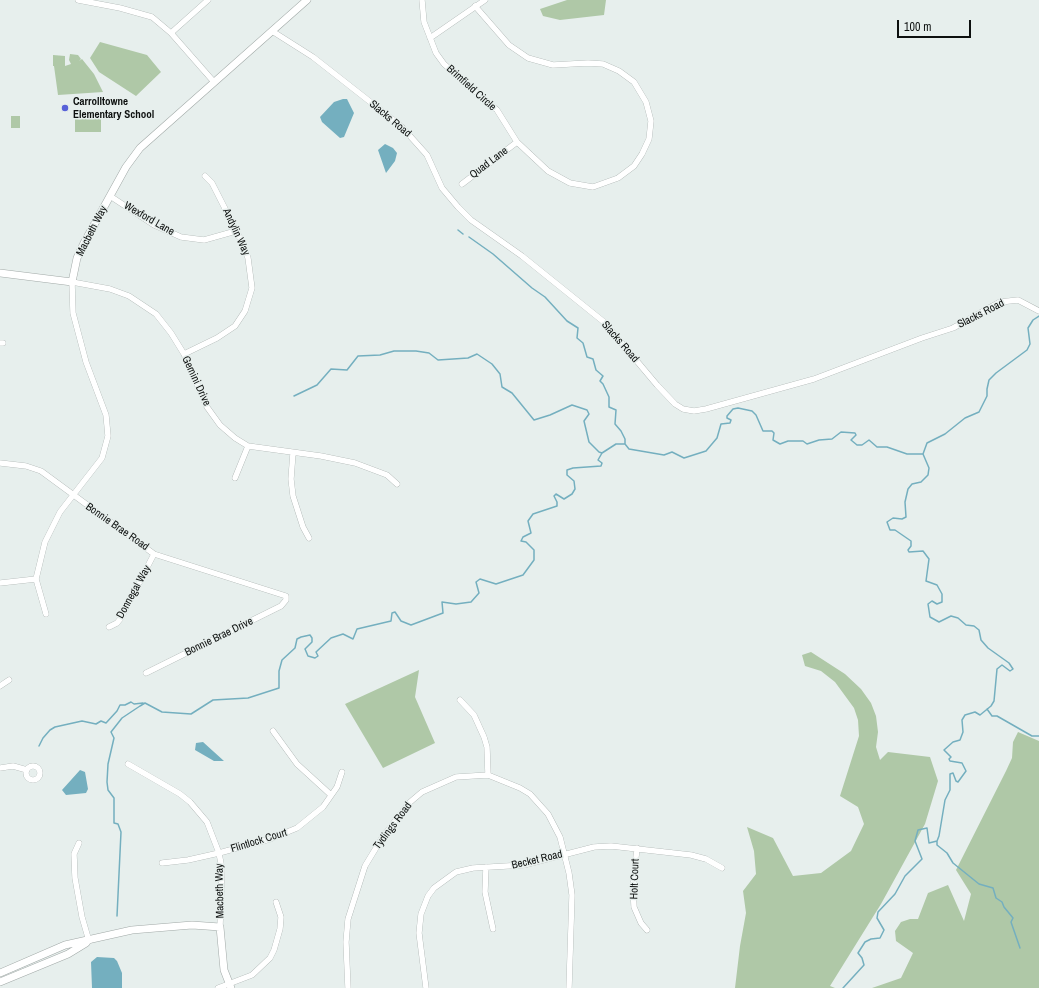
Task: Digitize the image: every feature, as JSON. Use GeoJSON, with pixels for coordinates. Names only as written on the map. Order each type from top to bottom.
{"type":"FeatureCollection","features":[{"type":"Feature","properties":{"kind":"street"},"geometry":{"type":"LineString","coordinates":[[78,0],[142,13],[163,24],[214,82]]}},
{"type":"Feature","properties":{"kind":"street"},"geometry":{"type":"LineString","coordinates":[[172,33],[208,0]]}},
{"type":"Feature","properties":{"kind":"street","name":"Macbeth Way"},"geometry":{"type":"LineString","coordinates":[[46,614],[36,579],[40,558],[50,529],[60,512],[102,458],[108,436],[106,415],[86,362],[73,313],[72,282],[77,258],[84,242],[126,167],[140,148],[307,0]]}},
{"type":"Feature","properties":{"kind":"street","name":"Brimfield Circle"},"geometry":{"type":"LineString","coordinates":[[422,0],[424,22],[436,53],[444,64],[497,110],[517,142],[548,171],[564,181],[588,187],[606,184],[624,175],[634,166],[642,154],[648,139],[650,128],[649,108],[634,82],[611,67],[595,63],[553,66],[528,58],[510,45],[475,6]]}},
{"type":"Feature","properties":{"kind":"street"},"geometry":{"type":"LineString","coordinates":[[430,38],[485,0]]}},
{"type":"Feature","properties":{"kind":"street","name":"Slacks Road"},"geometry":{"type":"LineString","coordinates":[[272,31],[313,57],[401,126],[427,155],[442,188],[458,207],[471,220],[522,256],[604,322],[656,385],[675,404],[683,409],[694,411],[706,409],[814,379],[922,338],[953,328],[1000,302],[1018,300],[1039,311]]}},
{"type":"Feature","properties":{"kind":"street","name":"Quad Lane"},"geometry":{"type":"LineString","coordinates":[[462,184],[517,142]]}},
{"type":"Feature","properties":{"kind":"street","name":"Andylin Way"},"geometry":{"type":"LineString","coordinates":[[184,354],[224,334],[235,326],[245,311],[252,288],[252,272],[248,258],[212,184],[205,176]]}},
{"type":"Feature","properties":{"kind":"street","name":"Wexford Lane"},"geometry":{"type":"LineString","coordinates":[[110,196],[154,224],[181,237],[204,240],[236,231]]}},
{"type":"Feature","properties":{"kind":"street","name":"Gemini Drive"},"geometry":{"type":"LineString","coordinates":[[0,273],[72,282],[110,289],[129,296],[156,314],[171,333],[184,354],[207,407],[220,425],[235,438],[248,446],[355,463],[387,475],[397,484]]}},
{"type":"Feature","properties":{"kind":"street"},"geometry":{"type":"LineString","coordinates":[[235,478],[248,446]]}},
{"type":"Feature","properties":{"kind":"street"},"geometry":{"type":"LineString","coordinates":[[293,453],[291,480],[293,496],[303,527],[309,538]]}},
{"type":"Feature","properties":{"kind":"street","name":"Bonnie Brae Road"},"geometry":{"type":"LineString","coordinates":[[0,463],[18,464],[37,469],[154,554],[286,596]]}},
{"type":"Feature","properties":{"kind":"street","name":"Donnegal Way"},"geometry":{"type":"LineString","coordinates":[[109,626],[117,623],[121,618],[154,554]]}},
{"type":"Feature","properties":{"kind":"street"},"geometry":{"type":"LineString","coordinates":[[0,583],[36,579]]}},
{"type":"Feature","properties":{"kind":"street","name":"Bonnie Brae Drive"},"geometry":{"type":"LineString","coordinates":[[146,673],[280,606],[286,600],[286,596]]}},
{"type":"Feature","properties":{"kind":"street"},"geometry":{"type":"LineString","coordinates":[[0,686],[10,680]]}},
{"type":"Feature","properties":{"kind":"street"},"geometry":{"type":"LineString","coordinates":[[460,700],[474,715],[484,737],[487,747],[488,775]]}},
{"type":"Feature","properties":{"kind":"street"},"geometry":{"type":"LineString","coordinates":[[273,731],[296,764],[331,795]]}},
{"type":"Feature","properties":{"kind":"street","name":"Macbeth Way"},"geometry":{"type":"LineString","coordinates":[[128,764],[180,794],[190,802],[207,822],[219,853],[222,887],[220,927],[224,970],[230,986]]}},
{"type":"Feature","properties":{"kind":"street"},"geometry":{"type":"LineString","coordinates":[[0,768],[13,766],[27,770]]}},
{"type":"Feature","properties":{"kind":"street","name":"Flintlock Court"},"geometry":{"type":"LineString","coordinates":[[162,863],[188,860],[219,853],[270,839],[297,828],[323,807],[337,787],[342,772]]}},
{"type":"Feature","properties":{"kind":"street","name":"Tydings Road"},"geometry":{"type":"LineString","coordinates":[[348,988],[346,942],[348,919],[365,866],[382,838],[409,803],[422,792],[456,777],[488,775],[520,788],[540,804],[554,824],[565,854],[572,896],[569,988]]}},
{"type":"Feature","properties":{"kind":"street"},"geometry":{"type":"LineString","coordinates":[[79,843],[74,854],[75,878],[82,917],[90,941]]}},
{"type":"Feature","properties":{"kind":"street","name":"Becket Road"},"geometry":{"type":"LineString","coordinates":[[426,988],[419,933],[419,921],[423,905],[434,888],[449,876],[464,869],[524,865],[565,854],[611,846],[691,855],[706,859],[722,868]]}},
{"type":"Feature","properties":{"kind":"street","name":"Holt Court"},"geometry":{"type":"LineString","coordinates":[[637,848],[633,885],[634,907],[641,923],[647,930]]}},
{"type":"Feature","properties":{"kind":"street"},"geometry":{"type":"LineString","coordinates":[[486,867],[485,892],[493,929]]}},
{"type":"Feature","properties":{"kind":"street"},"geometry":{"type":"LineString","coordinates":[[218,988],[230,986],[258,970],[274,950],[278,940],[281,917],[276,902]]}},
{"type":"Feature","properties":{"kind":"street"},"geometry":{"type":"LineString","coordinates":[[0,973],[65,946],[125,932],[192,925],[220,927]]}},
{"type":"Feature","properties":{"kind":"street"},"geometry":{"type":"LineString","coordinates":[[0,982],[68,954],[90,941]]}},
{"type":"Feature","properties":{"kind":"green space"},"geometry":{"type":"Polygon","coordinates":[[[567,0],[606,0],[604,15],[560,20],[543,16],[540,9],[567,0]]]}},
{"type":"Feature","properties":{"kind":"green space"},"geometry":{"type":"Polygon","coordinates":[[[100,42],[147,55],[161,72],[136,96],[99,72],[90,58],[100,42]]]}},
{"type":"Feature","properties":{"kind":"green space"},"geometry":{"type":"Polygon","coordinates":[[[70,54],[78,55],[81,59],[79,61],[82,59],[94,74],[103,92],[58,95],[53,66],[53,55],[65,56],[65,66],[71,64],[69,60],[70,54]]]}},
{"type":"Feature","properties":{"kind":"green space"},"geometry":{"type":"Polygon","coordinates":[[[75,111],[101,111],[101,132],[75,132],[75,111]]]}},
{"type":"Feature","properties":{"kind":"green space"},"geometry":{"type":"Polygon","coordinates":[[[11,116],[20,116],[20,128],[11,128],[11,116]]]}},
{"type":"Feature","properties":{"kind":"green space"},"geometry":{"type":"Polygon","coordinates":[[[811,652],[845,674],[861,689],[871,703],[876,716],[878,732],[876,747],[880,760],[888,752],[930,757],[938,781],[925,824],[881,904],[830,986],[835,988],[735,988],[746,913],[743,891],[756,874],[754,851],[747,827],[773,838],[793,876],[821,873],[851,851],[864,824],[858,807],[840,796],[859,736],[858,720],[854,708],[835,682],[821,671],[805,666],[802,655],[811,652]]]}},
{"type":"Feature","properties":{"kind":"green space"},"geometry":{"type":"Polygon","coordinates":[[[419,670],[415,697],[435,743],[383,768],[345,704],[419,670]]]}},
{"type":"Feature","properties":{"kind":"green space"},"geometry":{"type":"Polygon","coordinates":[[[1018,732],[1039,741],[1039,988],[872,988],[901,978],[913,953],[896,941],[895,931],[901,922],[910,919],[918,919],[928,893],[948,885],[964,921],[971,894],[956,870],[1012,758],[1013,742],[1018,732]]]}},
{"type":"Feature","properties":{"kind":"water"},"geometry":{"type":"Polygon","coordinates":[[[347,99],[354,113],[344,137],[340,138],[322,122],[320,117],[334,102],[347,99]]]}},
{"type":"Feature","properties":{"kind":"water"},"geometry":{"type":"Polygon","coordinates":[[[385,144],[393,148],[397,153],[395,161],[386,173],[378,150],[385,144]]]}},
{"type":"Feature","properties":{"kind":"water"},"geometry":{"type":"Polygon","coordinates":[[[203,742],[224,761],[214,761],[195,750],[196,743],[203,742]]]}},
{"type":"Feature","properties":{"kind":"water"},"geometry":{"type":"Polygon","coordinates":[[[80,770],[85,772],[88,789],[86,793],[66,795],[62,790],[80,770]]]}},
{"type":"Feature","properties":{"kind":"water"},"geometry":{"type":"Polygon","coordinates":[[[97,957],[114,958],[117,961],[122,973],[122,988],[92,988],[91,962],[97,957]]]}},
{"type":"Feature","properties":{"kind":"waterway"},"geometry":{"type":"LineString","coordinates":[[458,230],[463,234]]}},
{"type":"Feature","properties":{"kind":"waterway"},"geometry":{"type":"LineString","coordinates":[[469,237],[493,254],[532,288],[545,297],[567,321],[578,328],[577,338],[583,343],[587,357],[593,359],[596,370],[603,376],[600,381],[609,397],[609,407],[616,410],[615,424],[621,431],[625,439],[625,444]]}},
{"type":"Feature","properties":{"kind":"waterway"},"geometry":{"type":"LineString","coordinates":[[843,988],[864,965],[862,958],[858,953],[865,942],[871,939],[880,938],[884,930],[877,918],[878,912],[895,894],[905,876],[922,859],[915,841],[918,830],[927,828],[929,843],[937,841],[945,800],[950,790],[950,774],[953,773],[956,781],[958,782],[966,771],[962,763],[950,761],[949,759],[951,757],[944,750],[953,742],[960,740],[963,732],[962,720],[965,715],[975,712],[980,715],[991,706],[994,701],[997,669],[1002,665],[1010,671],[1013,669],[1009,663],[988,648],[981,640],[979,630],[974,626],[966,625],[958,618],[951,616],[939,622],[930,617],[928,604],[932,601],[937,604],[942,602],[942,594],[937,585],[926,581],[929,559],[923,551],[909,552],[908,550],[911,546],[911,541],[895,530],[890,530],[887,522],[893,518],[902,519],[906,517],[905,502],[908,489],[912,484],[921,482],[928,475],[929,468],[923,454],[927,443],[945,434],[965,418],[979,412],[987,396],[989,380],[1027,350],[1030,344],[1028,328],[1033,320],[1039,316]]}},
{"type":"Feature","properties":{"kind":"waterway"},"geometry":{"type":"LineString","coordinates":[[294,396],[317,385],[331,369],[347,370],[358,356],[380,355],[394,351],[416,351],[429,353],[438,360],[468,358],[477,354],[492,364],[500,374],[502,387],[512,393],[534,420],[550,415],[572,405],[587,410],[589,414],[584,421],[589,442],[602,453]]}},
{"type":"Feature","properties":{"kind":"waterway"},"geometry":{"type":"LineString","coordinates":[[117,916],[121,832],[118,824],[114,823],[114,798],[108,790],[107,782],[108,764],[114,738],[111,732],[122,718],[145,703],[162,712],[191,714],[213,700],[248,698],[279,688],[279,671],[282,660],[295,648],[297,639],[301,637],[310,635],[312,642],[305,649],[308,656],[315,658],[318,656],[316,652],[331,638],[343,634],[353,639],[357,629],[391,621],[392,613],[395,612],[401,621],[411,625],[443,613],[442,602],[456,604],[471,602],[479,593],[476,582],[480,579],[496,584],[523,575],[534,560],[534,550],[526,542],[521,541],[523,537],[531,533],[528,521],[533,514],[557,506],[554,496],[556,494],[564,499],[572,494],[575,489],[574,481],[567,475],[567,470],[573,468],[601,466],[602,463],[598,460],[602,453],[616,444],[625,444],[629,449],[664,455],[672,452],[684,458],[706,451],[717,438],[721,424],[730,423],[731,420],[727,418],[727,416],[733,409],[738,408],[752,411],[756,415],[763,431],[772,431],[774,433],[773,440],[780,444],[788,441],[803,441],[807,444],[819,440],[832,439],[841,432],[855,433],[856,435],[851,440],[857,445],[862,445],[869,440],[877,447],[887,447],[907,454],[923,454]]}},
{"type":"Feature","properties":{"kind":"waterway"},"geometry":{"type":"LineString","coordinates":[[39,746],[43,738],[55,727],[82,721],[96,724],[101,721],[106,723],[117,711],[120,705],[125,705],[131,702],[134,704],[143,703]]}},
{"type":"Feature","properties":{"kind":"waterway"},"geometry":{"type":"LineString","coordinates":[[987,709],[992,716],[997,716],[1032,736],[1039,736]]}},
{"type":"Feature","properties":{"kind":"waterway"},"geometry":{"type":"LineString","coordinates":[[937,841],[937,845],[947,853],[953,863],[979,884],[993,888],[996,898],[1002,902],[1013,918],[1011,922],[1020,948]]}},
{"type":"Feature","properties":{"kind":"place","name":"Carrolltowne Elementary School"},"geometry":{"type":"Point","coordinates":[65,108]}}]}
